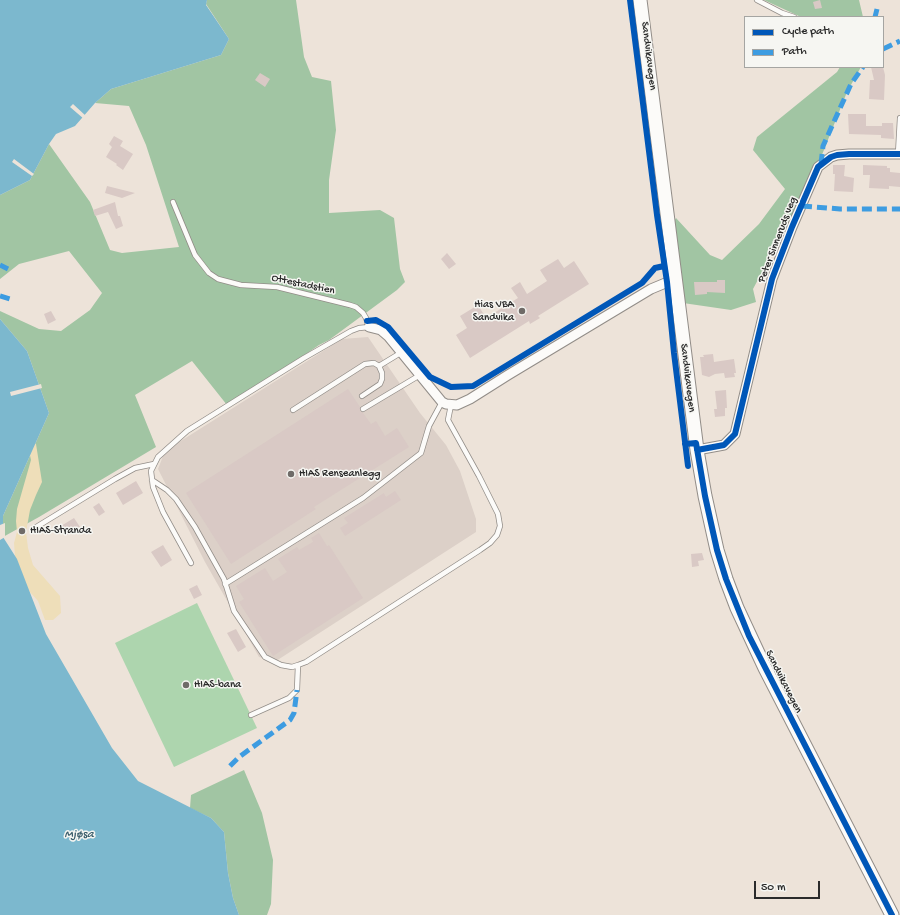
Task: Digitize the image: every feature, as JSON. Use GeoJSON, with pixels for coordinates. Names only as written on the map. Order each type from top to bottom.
{"type":"FeatureCollection","features":[{"type":"Feature","properties":{"kind":"main road","name":"Sandvikavegen"},"geometry":{"type":"LineString","coordinates":[[640,0],[697,450],[717,550],[726,580],[737,608],[765,668],[892,915]]}},
{"type":"Feature","properties":{"kind":"street","name":"Peter Sinneruds veg"},"geometry":{"type":"LineString","coordinates":[[697,450],[724,445],[735,434],[772,279],[790,232],[818,167],[831,157],[837,155],[899,154]]}},
{"type":"Feature","properties":{"kind":"street"},"geometry":{"type":"LineString","coordinates":[[369,327],[376,328],[384,332],[420,375],[447,403],[457,405],[470,399],[651,289],[675,279]]}},
{"type":"Feature","properties":{"kind":"lane"},"geometry":{"type":"LineString","coordinates":[[757,0],[791,16]]}},
{"type":"Feature","properties":{"kind":"lane"},"geometry":{"type":"LineString","coordinates":[[899,154],[900,118]]}},
{"type":"Feature","properties":{"kind":"lane","name":"Ottestadstien"},"geometry":{"type":"LineString","coordinates":[[173,202],[195,255],[209,273],[218,279],[241,285],[277,287],[350,305],[359,309],[363,313],[369,327]]}},
{"type":"Feature","properties":{"kind":"lane"},"geometry":{"type":"LineString","coordinates":[[192,563],[163,512],[155,492],[151,471],[158,457],[166,448],[197,425],[336,339],[359,328],[369,327]]}},
{"type":"Feature","properties":{"kind":"lane"},"geometry":{"type":"LineString","coordinates":[[379,366],[402,352]]}},
{"type":"Feature","properties":{"kind":"lane"},"geometry":{"type":"LineString","coordinates":[[293,410],[365,364],[374,363],[379,366],[382,373],[382,379],[380,384],[362,396]]}},
{"type":"Feature","properties":{"kind":"lane"},"geometry":{"type":"LineString","coordinates":[[363,409],[420,375]]}},
{"type":"Feature","properties":{"kind":"lane"},"geometry":{"type":"LineString","coordinates":[[226,584],[363,498],[421,453],[429,426],[447,403]]}},
{"type":"Feature","properties":{"kind":"lane"},"geometry":{"type":"LineString","coordinates":[[152,480],[167,490],[182,506],[210,552],[226,584],[234,611],[265,657],[281,665],[298,666],[480,550],[490,543],[497,535],[500,526],[498,514],[448,420],[447,403]]}},
{"type":"Feature","properties":{"kind":"lane"},"geometry":{"type":"LineString","coordinates":[[33,529],[135,468],[154,464]]}},
{"type":"Feature","properties":{"kind":"lane"},"geometry":{"type":"LineString","coordinates":[[251,715],[289,698],[297,690],[298,666]]}},
{"type":"Feature","properties":{"kind":"shaded area"},"geometry":{"type":"Polygon","coordinates":[[[368,337],[420,413],[446,445],[460,471],[476,519],[476,532],[276,661],[259,657],[205,562],[158,469],[165,451],[342,339],[368,337]]]}},
{"type":"Feature","properties":{"kind":"green space"},"geometry":{"type":"Polygon","coordinates":[[[207,0],[296,0],[304,57],[312,77],[331,81],[336,130],[329,180],[329,213],[380,210],[394,218],[400,269],[405,282],[397,290],[329,340],[227,405],[192,361],[135,395],[156,447],[3,537],[3,516],[49,413],[27,351],[0,319],[0,311],[39,329],[61,331],[90,310],[102,293],[69,251],[19,264],[0,279],[0,195],[30,180],[49,144],[90,202],[110,250],[122,253],[179,247],[146,145],[129,106],[95,103],[111,89],[221,55],[229,39],[206,4],[207,0]]]}},
{"type":"Feature","properties":{"kind":"green space"},"geometry":{"type":"Polygon","coordinates":[[[764,0],[859,0],[863,16],[799,16],[764,0]]]}},
{"type":"Feature","properties":{"kind":"green space"},"geometry":{"type":"Polygon","coordinates":[[[839,68],[860,68],[847,92],[804,200],[777,244],[753,289],[756,302],[731,310],[683,303],[670,229],[676,218],[710,255],[722,260],[759,224],[785,189],[753,150],[757,137],[837,72],[839,68]]]}},
{"type":"Feature","properties":{"kind":"green space","name":"HIAS-bana"},"geometry":{"type":"Polygon","coordinates":[[[197,603],[257,728],[174,767],[115,643],[197,603]]]}},
{"type":"Feature","properties":{"kind":"green space"},"geometry":{"type":"Polygon","coordinates":[[[244,770],[262,813],[273,860],[271,904],[267,915],[239,915],[233,898],[228,873],[224,832],[211,818],[190,808],[191,795],[244,770]]]}},
{"type":"Feature","properties":{"kind":"sand","name":"HIAS-Stranda"},"geometry":{"type":"Polygon","coordinates":[[[32,443],[36,444],[42,482],[30,510],[26,532],[28,548],[33,565],[60,596],[61,613],[53,620],[45,620],[38,601],[29,591],[15,556],[14,543],[17,532],[17,509],[31,460],[29,451],[32,443]]]}},
{"type":"Feature","properties":{"kind":"water"},"geometry":{"type":"Polygon","coordinates":[[[0,0],[207,0],[206,5],[229,39],[221,55],[111,89],[95,103],[75,126],[56,134],[30,180],[0,195],[0,0]]]}},
{"type":"Feature","properties":{"kind":"water","name":"Mjøsa"},"geometry":{"type":"Polygon","coordinates":[[[0,319],[27,351],[49,413],[3,516],[3,537],[17,559],[46,634],[112,748],[138,781],[211,818],[224,832],[228,873],[233,898],[239,915],[0,915],[0,319]]]}},
{"type":"Feature","properties":{"kind":"pier"},"geometry":{"type":"Polygon","coordinates":[[[73,104],[86,116],[84,119],[70,107],[73,104]]]}},
{"type":"Feature","properties":{"kind":"pier"},"geometry":{"type":"Polygon","coordinates":[[[14,159],[34,174],[32,176],[12,162],[14,159]]]}},
{"type":"Feature","properties":{"kind":"pier"},"geometry":{"type":"Polygon","coordinates":[[[41,384],[42,388],[11,396],[10,392],[41,384]]]}},
{"type":"Feature","properties":{"kind":"pier"},"geometry":{"type":"Polygon","coordinates":[[[5,523],[5,537],[0,540],[0,525],[5,523]]]}},
{"type":"Feature","properties":{"kind":"building"},"geometry":{"type":"Polygon","coordinates":[[[820,0],[822,8],[815,9],[813,2],[820,0]]]}},
{"type":"Feature","properties":{"kind":"building"},"geometry":{"type":"Polygon","coordinates":[[[871,68],[883,68],[885,75],[884,100],[869,99],[870,80],[874,80],[871,68]]]}},
{"type":"Feature","properties":{"kind":"building"},"geometry":{"type":"Polygon","coordinates":[[[260,73],[270,79],[265,87],[255,80],[260,73]]]}},
{"type":"Feature","properties":{"kind":"building"},"geometry":{"type":"Polygon","coordinates":[[[848,114],[866,114],[866,126],[882,126],[882,123],[893,123],[894,139],[881,138],[881,135],[849,134],[848,114]]]}},
{"type":"Feature","properties":{"kind":"building"},"geometry":{"type":"Polygon","coordinates":[[[114,136],[123,141],[120,146],[133,154],[123,170],[106,157],[112,147],[109,144],[114,136]]]}},
{"type":"Feature","properties":{"kind":"building"},"geometry":{"type":"Polygon","coordinates":[[[833,165],[845,165],[844,176],[854,178],[853,192],[834,191],[835,174],[833,174],[833,165]]]}},
{"type":"Feature","properties":{"kind":"building"},"geometry":{"type":"Polygon","coordinates":[[[863,165],[887,166],[887,168],[890,168],[890,172],[900,173],[900,187],[889,186],[889,189],[869,188],[870,175],[863,175],[863,165]]]}},
{"type":"Feature","properties":{"kind":"building"},"geometry":{"type":"Polygon","coordinates":[[[107,186],[135,193],[122,198],[105,193],[107,186]]]}},
{"type":"Feature","properties":{"kind":"building"},"geometry":{"type":"Polygon","coordinates":[[[115,202],[118,216],[120,216],[123,226],[116,229],[108,212],[95,216],[93,210],[115,202]]]}},
{"type":"Feature","properties":{"kind":"building"},"geometry":{"type":"Polygon","coordinates":[[[447,253],[456,264],[449,269],[441,259],[447,253]]]}},
{"type":"Feature","properties":{"kind":"building","name":"Hias VBA Sandvika"},"geometry":{"type":"Polygon","coordinates":[[[558,259],[564,268],[574,261],[589,284],[538,316],[540,318],[530,324],[529,321],[470,358],[456,335],[467,328],[460,316],[478,305],[486,318],[518,298],[511,288],[520,282],[527,294],[547,281],[540,270],[558,259]]]}},
{"type":"Feature","properties":{"kind":"building"},"geometry":{"type":"Polygon","coordinates":[[[717,280],[725,280],[725,293],[707,292],[707,294],[695,295],[694,282],[717,282],[717,280]]]}},
{"type":"Feature","properties":{"kind":"building"},"geometry":{"type":"Polygon","coordinates":[[[51,311],[56,320],[48,324],[44,314],[51,311]]]}},
{"type":"Feature","properties":{"kind":"building"},"geometry":{"type":"Polygon","coordinates":[[[713,354],[714,362],[734,359],[736,373],[734,373],[735,377],[725,378],[724,373],[715,374],[709,377],[702,375],[700,357],[704,357],[703,355],[713,354]]]}},
{"type":"Feature","properties":{"kind":"building","name":"HIAS Renseanlegg"},"geometry":{"type":"Polygon","coordinates":[[[348,389],[360,407],[360,411],[371,424],[376,421],[385,436],[397,428],[409,447],[314,507],[316,509],[231,564],[186,493],[348,389]]]}},
{"type":"Feature","properties":{"kind":"building"},"geometry":{"type":"Polygon","coordinates":[[[726,390],[727,408],[725,408],[725,416],[715,417],[714,409],[717,409],[715,391],[726,390]]]}},
{"type":"Feature","properties":{"kind":"building"},"geometry":{"type":"Polygon","coordinates":[[[136,481],[143,493],[123,505],[116,493],[136,481]]]}},
{"type":"Feature","properties":{"kind":"building","name":"HIAS Renseanlegg"},"geometry":{"type":"Polygon","coordinates":[[[395,491],[401,500],[345,536],[340,528],[348,523],[344,518],[384,493],[386,497],[395,491]]]}},
{"type":"Feature","properties":{"kind":"building"},"geometry":{"type":"Polygon","coordinates":[[[99,503],[105,512],[99,516],[93,507],[99,503]]]}},
{"type":"Feature","properties":{"kind":"building"},"geometry":{"type":"Polygon","coordinates":[[[74,518],[80,527],[67,535],[61,526],[74,518]]]}},
{"type":"Feature","properties":{"kind":"building"},"geometry":{"type":"Polygon","coordinates":[[[319,533],[327,546],[329,545],[363,598],[273,656],[239,602],[244,599],[236,586],[265,568],[273,581],[287,572],[278,559],[297,547],[299,550],[313,542],[311,538],[319,533]]]}},
{"type":"Feature","properties":{"kind":"building"},"geometry":{"type":"Polygon","coordinates":[[[163,545],[172,560],[161,567],[151,552],[163,545]]]}},
{"type":"Feature","properties":{"kind":"building"},"geometry":{"type":"Polygon","coordinates":[[[702,553],[704,560],[698,561],[699,566],[692,567],[691,554],[702,553]]]}},
{"type":"Feature","properties":{"kind":"building"},"geometry":{"type":"Polygon","coordinates":[[[197,585],[202,595],[194,599],[189,589],[197,585]]]}},
{"type":"Feature","properties":{"kind":"building"},"geometry":{"type":"Polygon","coordinates":[[[236,629],[246,647],[238,652],[227,633],[236,629]]]}},
{"type":"Feature","properties":{"kind":"marked path"},"geometry":{"type":"LineString","coordinates":[[875,16],[877,9]]}},
{"type":"Feature","properties":{"kind":"marked path"},"geometry":{"type":"LineString","coordinates":[[884,49],[900,41]]}},
{"type":"Feature","properties":{"kind":"marked path"},"geometry":{"type":"LineString","coordinates":[[821,164],[823,146],[851,84],[862,68]]}},
{"type":"Feature","properties":{"kind":"marked path"},"geometry":{"type":"LineString","coordinates":[[802,206],[840,209],[900,209]]}},
{"type":"Feature","properties":{"kind":"marked path"},"geometry":{"type":"LineString","coordinates":[[0,265],[8,269]]}},
{"type":"Feature","properties":{"kind":"marked path"},"geometry":{"type":"LineString","coordinates":[[0,296],[13,300]]}},
{"type":"Feature","properties":{"kind":"marked path"},"geometry":{"type":"LineString","coordinates":[[230,766],[239,757],[290,720],[294,713],[297,690]]}},
{"type":"Feature","properties":{"kind":"cycle path"},"geometry":{"type":"LineString","coordinates":[[630,0],[667,282],[688,466]]}},
{"type":"Feature","properties":{"kind":"cycle path"},"geometry":{"type":"LineString","coordinates":[[697,450],[724,445],[735,434],[772,279],[792,227],[818,167],[831,157],[837,155],[900,154]]}},
{"type":"Feature","properties":{"kind":"cycle path"},"geometry":{"type":"LineString","coordinates":[[367,321],[376,320],[388,327],[430,377],[451,387],[473,386],[642,283],[655,268],[664,266]]}},
{"type":"Feature","properties":{"kind":"cycle path"},"geometry":{"type":"LineString","coordinates":[[685,444],[696,443],[705,496],[717,550],[726,579],[749,636],[892,915]]}},
{"type":"Feature","properties":{"kind":"place","name":"Hias VBA Sandvika"},"geometry":{"type":"Point","coordinates":[522,311]}},
{"type":"Feature","properties":{"kind":"place","name":"HIAS Renseanlegg"},"geometry":{"type":"Point","coordinates":[291,474]}},
{"type":"Feature","properties":{"kind":"place","name":"HIAS-Stranda"},"geometry":{"type":"Point","coordinates":[22,531]}},
{"type":"Feature","properties":{"kind":"place","name":"HIAS-bana"},"geometry":{"type":"Point","coordinates":[186,685]}}]}
